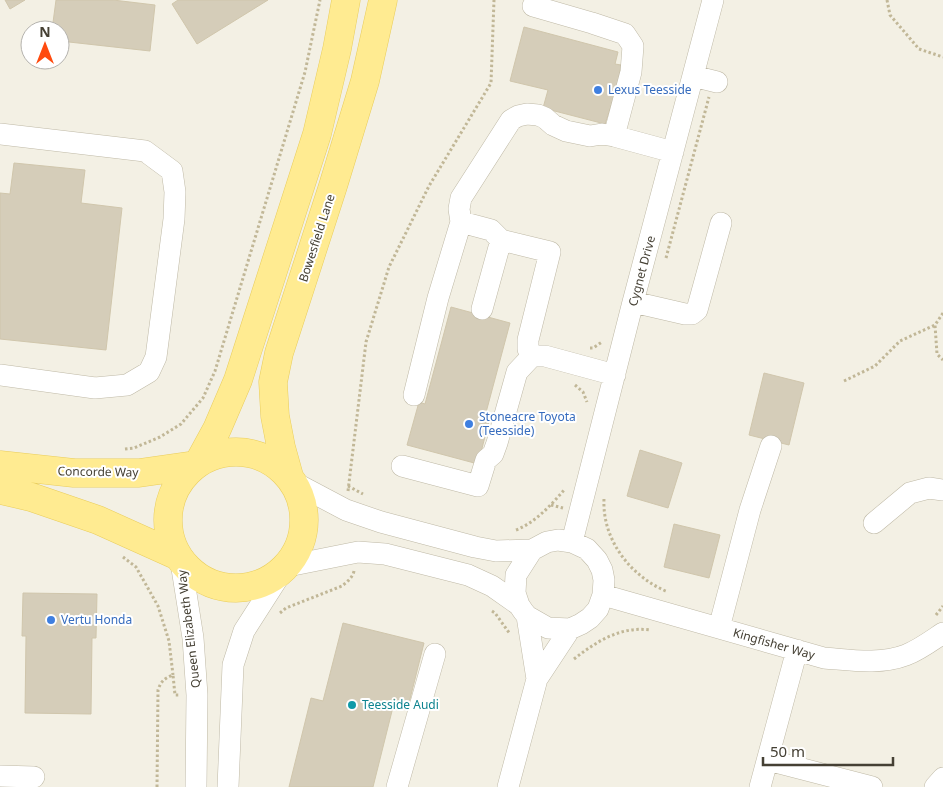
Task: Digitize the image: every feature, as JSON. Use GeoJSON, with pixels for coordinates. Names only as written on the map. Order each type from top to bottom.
{"type":"FeatureCollection","features":[{"type":"Feature","properties":{"kind":"main road"},"geometry":{"type":"LineString","coordinates":[[197,464],[217,429],[238,380],[317,134],[337,49],[346,0]]}},
{"type":"Feature","properties":{"kind":"main road","name":"Bowesfield Lane"},"geometry":{"type":"LineString","coordinates":[[292,480],[281,447],[275,416],[273,382],[279,353],[333,186],[364,81],[383,0]]}},
{"type":"Feature","properties":{"kind":"main road"},"geometry":{"type":"LineString","coordinates":[[0,490],[31,497],[98,520],[180,559],[202,580],[216,586],[233,589],[258,586],[269,581],[284,570],[302,543],[306,521],[302,500],[292,480],[276,463],[264,457],[241,452],[217,454],[197,464],[176,486],[171,499],[168,533],[180,559]]}},
{"type":"Feature","properties":{"kind":"main road","name":"Concorde Way"},"geometry":{"type":"LineString","coordinates":[[0,465],[74,473],[139,473],[197,464]]}},
{"type":"Feature","properties":{"kind":"street","name":"Cygnet Drive"},"geometry":{"type":"LineString","coordinates":[[572,542],[673,152],[708,80],[711,0]]}},
{"type":"Feature","properties":{"kind":"street"},"geometry":{"type":"LineString","coordinates":[[533,6],[625,34],[634,46],[632,72],[614,136]]}},
{"type":"Feature","properties":{"kind":"street"},"geometry":{"type":"LineString","coordinates":[[414,395],[438,298],[461,222],[459,209],[461,198],[511,120],[527,114],[538,115],[566,131],[579,135],[602,134],[614,136],[673,152]]}},
{"type":"Feature","properties":{"kind":"street"},"geometry":{"type":"LineString","coordinates":[[0,134],[145,151],[172,171],[175,192],[174,219],[156,357],[149,372],[127,385],[95,388],[0,375]]}},
{"type":"Feature","properties":{"kind":"street"},"geometry":{"type":"LineString","coordinates":[[461,222],[491,230],[501,240],[550,252],[528,340],[528,349],[532,356]]}},
{"type":"Feature","properties":{"kind":"street"},"geometry":{"type":"LineString","coordinates":[[633,302],[684,314],[692,314],[697,310],[721,223]]}},
{"type":"Feature","properties":{"kind":"street"},"geometry":{"type":"LineString","coordinates":[[482,309],[501,240]]}},
{"type":"Feature","properties":{"kind":"street"},"geometry":{"type":"LineString","coordinates":[[402,466],[478,486],[486,460],[493,454],[497,443],[517,372],[532,356],[545,356],[615,375]]}},
{"type":"Feature","properties":{"kind":"street"},"geometry":{"type":"LineString","coordinates":[[719,628],[750,510],[772,446]]}},
{"type":"Feature","properties":{"kind":"street"},"geometry":{"type":"LineString","coordinates":[[228,787],[233,664],[244,631],[284,570],[358,552],[385,554],[468,575],[492,586],[548,628],[570,629],[581,624],[598,609],[603,595],[604,580],[597,560],[587,549],[572,542],[558,540],[547,542],[532,550],[489,550],[381,522],[346,510],[292,480]]}},
{"type":"Feature","properties":{"kind":"street"},"geometry":{"type":"LineString","coordinates":[[874,523],[910,493],[930,488],[943,490]]}},
{"type":"Feature","properties":{"kind":"street"},"geometry":{"type":"LineString","coordinates":[[532,550],[516,575],[515,593],[523,610],[537,679]]}},
{"type":"Feature","properties":{"kind":"street","name":"Queen Elizabeth Way"},"geometry":{"type":"LineString","coordinates":[[180,559],[193,638],[197,695],[196,787]]}},
{"type":"Feature","properties":{"kind":"street","name":"Kingfisher Way"},"geometry":{"type":"LineString","coordinates":[[603,595],[824,658],[859,661],[890,659],[906,655],[923,647],[939,624]]}},
{"type":"Feature","properties":{"kind":"street"},"geometry":{"type":"LineString","coordinates":[[508,787],[537,679],[570,629]]}},
{"type":"Feature","properties":{"kind":"street"},"geometry":{"type":"LineString","coordinates":[[760,787],[796,650]]}},
{"type":"Feature","properties":{"kind":"street"},"geometry":{"type":"LineString","coordinates":[[397,787],[435,654]]}},
{"type":"Feature","properties":{"kind":"street"},"geometry":{"type":"LineString","coordinates":[[768,760],[846,784],[872,787]]}},
{"type":"Feature","properties":{"kind":"street"},"geometry":{"type":"LineString","coordinates":[[0,776],[34,777]]}},
{"type":"Feature","properties":{"kind":"street"},"geometry":{"type":"LineString","coordinates":[[936,787],[943,778]]}},
{"type":"Feature","properties":{"kind":"path"},"geometry":{"type":"LineString","coordinates":[[124,449],[134,448],[160,437],[181,424],[203,398],[215,371],[305,72],[320,0]]}},
{"type":"Feature","properties":{"kind":"path"},"geometry":{"type":"LineString","coordinates":[[368,497],[348,486],[366,342],[389,267],[429,186],[491,83],[494,0]]}},
{"type":"Feature","properties":{"kind":"path"},"geometry":{"type":"LineString","coordinates":[[888,0],[890,15],[918,49],[943,57]]}},
{"type":"Feature","properties":{"kind":"path"},"geometry":{"type":"LineString","coordinates":[[665,264],[708,80]]}},
{"type":"Feature","properties":{"kind":"path"},"geometry":{"type":"LineString","coordinates":[[844,382],[875,366],[900,341],[934,325],[943,313]]}},
{"type":"Feature","properties":{"kind":"path"},"geometry":{"type":"LineString","coordinates":[[934,325],[937,354],[943,360]]}},
{"type":"Feature","properties":{"kind":"path"},"geometry":{"type":"LineString","coordinates":[[570,384],[583,392],[587,402],[587,409]]}},
{"type":"Feature","properties":{"kind":"path"},"geometry":{"type":"LineString","coordinates":[[508,531],[518,530],[531,521],[551,505],[566,488]]}},
{"type":"Feature","properties":{"kind":"path"},"geometry":{"type":"LineString","coordinates":[[604,494],[604,511],[607,527],[618,552],[644,579],[675,594]]}},
{"type":"Feature","properties":{"kind":"path"},"geometry":{"type":"LineString","coordinates":[[122,556],[136,567],[158,606],[169,641],[175,695]]}},
{"type":"Feature","properties":{"kind":"path"},"geometry":{"type":"LineString","coordinates":[[276,617],[286,608],[342,586],[354,574]]}},
{"type":"Feature","properties":{"kind":"path"},"geometry":{"type":"LineString","coordinates":[[939,624],[943,606]]}},
{"type":"Feature","properties":{"kind":"path"},"geometry":{"type":"LineString","coordinates":[[157,787],[158,690],[164,679],[173,675]]}},
{"type":"Feature","properties":{"kind":"building"},"geometry":{"type":"Polygon","coordinates":[[[5,0],[25,0],[10,9],[5,0]]]}},
{"type":"Feature","properties":{"kind":"building"},"geometry":{"type":"Polygon","coordinates":[[[56,0],[113,0],[155,5],[150,51],[70,42],[70,20],[53,20],[56,0]]]}},
{"type":"Feature","properties":{"kind":"building"},"geometry":{"type":"Polygon","coordinates":[[[178,0],[268,0],[197,44],[172,4],[178,0]]]}},
{"type":"Feature","properties":{"kind":"building"},"geometry":{"type":"Polygon","coordinates":[[[524,27],[618,52],[615,64],[621,65],[617,88],[605,124],[543,108],[548,90],[510,81],[524,27]]]}},
{"type":"Feature","properties":{"kind":"building"},"geometry":{"type":"Polygon","coordinates":[[[14,163],[85,170],[81,203],[122,208],[106,350],[0,339],[0,193],[10,194],[14,163]]]}},
{"type":"Feature","properties":{"kind":"building"},"geometry":{"type":"Polygon","coordinates":[[[451,307],[510,323],[484,420],[489,421],[478,464],[407,445],[419,402],[425,404],[451,307]]]}},
{"type":"Feature","properties":{"kind":"building"},"geometry":{"type":"Polygon","coordinates":[[[764,373],[804,383],[789,445],[749,435],[764,373]]]}},
{"type":"Feature","properties":{"kind":"building"},"geometry":{"type":"Polygon","coordinates":[[[640,450],[682,463],[668,508],[627,496],[640,450]]]}},
{"type":"Feature","properties":{"kind":"building"},"geometry":{"type":"Polygon","coordinates":[[[674,524],[720,535],[709,578],[664,567],[674,524]]]}},
{"type":"Feature","properties":{"kind":"building"},"geometry":{"type":"Polygon","coordinates":[[[23,593],[97,594],[96,638],[92,638],[91,714],[25,713],[26,636],[22,636],[23,593]]]}},
{"type":"Feature","properties":{"kind":"building","name":"Teesside Audi"},"geometry":{"type":"Polygon","coordinates":[[[343,623],[424,643],[408,707],[394,703],[373,787],[289,787],[311,698],[323,701],[343,623]]]}},
{"type":"Feature","properties":{"kind":"place","name":"Lexus Teesside"},"geometry":{"type":"Point","coordinates":[598,90]}},
{"type":"Feature","properties":{"kind":"place","name":"Stoneacre Toyota (Teesside)"},"geometry":{"type":"Point","coordinates":[469,424]}},
{"type":"Feature","properties":{"kind":"place","name":"Vertu Honda"},"geometry":{"type":"Point","coordinates":[51,620]}},
{"type":"Feature","properties":{"kind":"place","name":"Teesside Audi"},"geometry":{"type":"Point","coordinates":[352,705]}}]}
